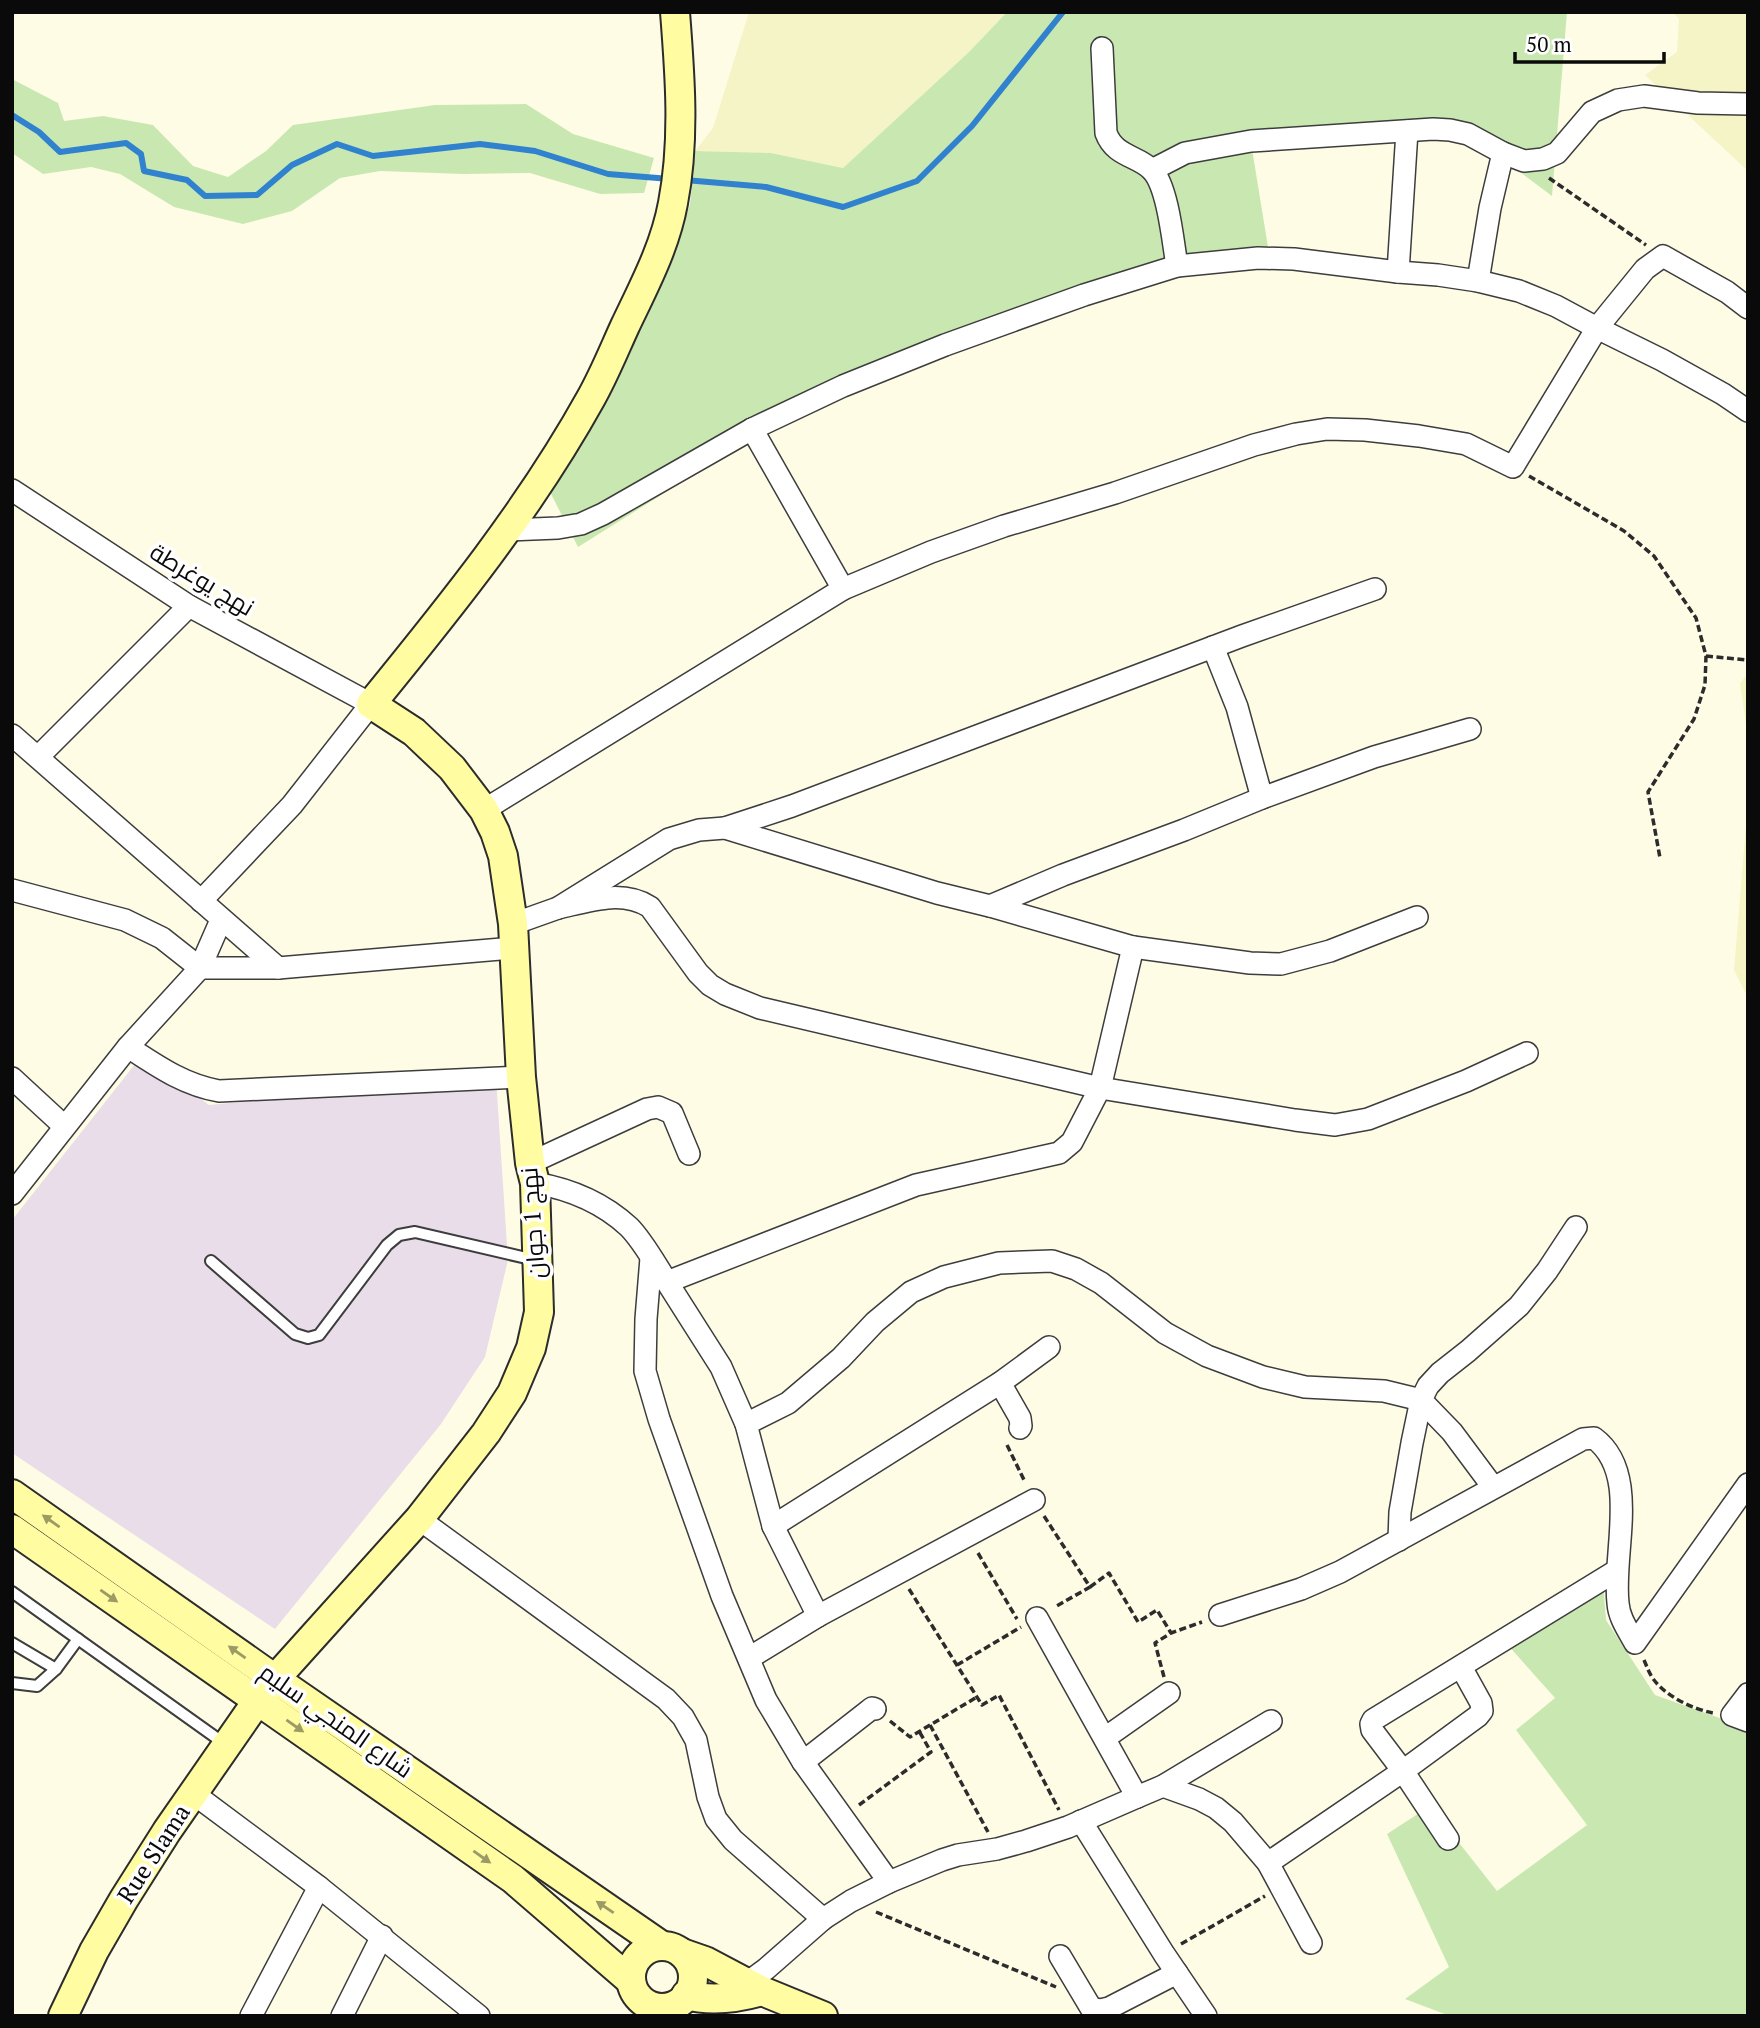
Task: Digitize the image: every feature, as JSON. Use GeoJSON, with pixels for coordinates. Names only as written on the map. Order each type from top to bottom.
{"type":"FeatureCollection","features":[{"type":"Feature","properties":{"kind":"street"},"geometry":{"type":"LineString","coordinates":[[201,901],[292,805],[438,621],[508,530],[562,448],[592,396],[657,258],[673,203],[679,158],[679,63],[675,12]]}},
{"type":"Feature","properties":{"kind":"street"},"geometry":{"type":"LineString","coordinates":[[1102,48],[1106,133],[1109,142],[1115,149],[1152,170],[1163,189],[1177,266]]}},
{"type":"Feature","properties":{"kind":"street"},"geometry":{"type":"LineString","coordinates":[[1152,170],[1185,153],[1251,141],[1407,131],[1450,130],[1468,134],[1524,161],[1543,159],[1557,153],[1592,112],[1618,100],[1644,96],[1698,103],[1748,104]]}},
{"type":"Feature","properties":{"kind":"street"},"geometry":{"type":"LineString","coordinates":[[1398,272],[1407,131]]}},
{"type":"Feature","properties":{"kind":"street"},"geometry":{"type":"LineString","coordinates":[[1478,281],[1490,208],[1503,153]]}},
{"type":"Feature","properties":{"kind":"street"},"geometry":{"type":"LineString","coordinates":[[484,810],[843,589],[967,539],[1115,493],[1254,445],[1327,429],[1365,430],[1466,444],[1513,467],[1597,328],[1645,269],[1663,256],[1727,292],[1748,308]]}},
{"type":"Feature","properties":{"kind":"street"},"geometry":{"type":"LineString","coordinates":[[508,530],[582,524],[752,429],[843,386],[945,345],[1084,295],[1177,266],[1258,258],[1293,258],[1478,281],[1519,291],[1556,306],[1662,360],[1748,411]]}},
{"type":"Feature","properties":{"kind":"street"},"geometry":{"type":"LineString","coordinates":[[752,429],[843,589]]}},
{"type":"Feature","properties":{"kind":"street","name":"نهج يوغرطة"},"geometry":{"type":"LineString","coordinates":[[12,490],[189,606],[371,704]]}},
{"type":"Feature","properties":{"kind":"street"},"geometry":{"type":"LineString","coordinates":[[12,890],[125,920],[162,938],[200,968],[278,968],[513,936],[669,839],[699,830],[725,828],[792,806],[1213,647],[1376,589]]}},
{"type":"Feature","properties":{"kind":"street"},"geometry":{"type":"LineString","coordinates":[[38,757],[189,606]]}},
{"type":"Feature","properties":{"kind":"street"},"geometry":{"type":"LineString","coordinates":[[1213,647],[1237,707],[1262,798]]}},
{"type":"Feature","properties":{"kind":"street","name":"نهج 1 جوان"},"geometry":{"type":"LineString","coordinates":[[267,1689],[419,1520],[486,1433],[512,1393],[531,1348],[539,1311],[532,1173],[521,1077],[513,936],[503,856],[484,810],[452,768],[414,732],[371,704]]}},
{"type":"Feature","properties":{"kind":"street"},"geometry":{"type":"LineString","coordinates":[[990,906],[1262,798],[1374,757],[1470,729]]}},
{"type":"Feature","properties":{"kind":"street"},"geometry":{"type":"LineString","coordinates":[[12,735],[278,968]]}},
{"type":"Feature","properties":{"kind":"street"},"geometry":{"type":"LineString","coordinates":[[725,828],[937,893],[1133,947],[1250,963],[1281,964],[1330,951],[1418,917]]}},
{"type":"Feature","properties":{"kind":"street"},"geometry":{"type":"LineString","coordinates":[[558,908],[594,900],[633,898],[650,907],[698,973],[710,985],[760,1008],[1100,1088],[1295,1120],[1335,1125],[1368,1119],[1466,1081],[1527,1053]]}},
{"type":"Feature","properties":{"kind":"street"},"geometry":{"type":"LineString","coordinates":[[12,1194],[128,1047],[200,968],[221,920]]}},
{"type":"Feature","properties":{"kind":"street"},"geometry":{"type":"LineString","coordinates":[[667,1282],[916,1185],[1059,1153],[1072,1142],[1100,1088],[1133,947]]}},
{"type":"Feature","properties":{"kind":"street"},"geometry":{"type":"LineString","coordinates":[[128,1047],[186,1082],[219,1091],[521,1077]]}},
{"type":"Feature","properties":{"kind":"street"},"geometry":{"type":"LineString","coordinates":[[12,1078],[64,1126]]}},
{"type":"Feature","properties":{"kind":"street"},"geometry":{"type":"LineString","coordinates":[[532,1173],[647,1109],[658,1107],[672,1113],[689,1154]]}},
{"type":"Feature","properties":{"kind":"street"},"geometry":{"type":"LineString","coordinates":[[532,1173],[601,1205],[631,1229],[667,1282],[721,1367],[746,1424],[773,1526],[818,1616]]}},
{"type":"Feature","properties":{"kind":"street"},"geometry":{"type":"LineString","coordinates":[[1399,1540],[1401,1512],[1421,1400],[1428,1386],[1519,1306],[1547,1271],[1576,1227]]}},
{"type":"Feature","properties":{"kind":"street"},"geometry":{"type":"LineString","coordinates":[[651,1258],[645,1371],[659,1419],[722,1596],[766,1700],[803,1762],[889,1882]]}},
{"type":"Feature","properties":{"kind":"street"},"geometry":{"type":"LineString","coordinates":[[746,1424],[788,1403],[911,1292],[944,1277],[999,1263],[1052,1261],[1076,1269],[1101,1283],[1165,1333],[1207,1356],[1263,1377],[1305,1387],[1384,1391],[1421,1400],[1452,1432],[1493,1487]]}},
{"type":"Feature","properties":{"kind":"street"},"geometry":{"type":"LineString","coordinates":[[773,1526],[1000,1383],[1049,1347]]}},
{"type":"Feature","properties":{"kind":"street"},"geometry":{"type":"LineString","coordinates":[[1000,1383],[1020,1418],[1020,1428]]}},
{"type":"Feature","properties":{"kind":"street"},"geometry":{"type":"LineString","coordinates":[[1220,1615],[1301,1589],[1340,1572],[1583,1439],[1594,1438],[1605,1446],[1619,1478],[1622,1493],[1616,1571],[1618,1605],[1621,1617],[1635,1643],[1748,1484]]}},
{"type":"Feature","properties":{"kind":"street","name":"شارع المنجي سليم"},"geometry":{"type":"LineString","coordinates":[[12,1494],[513,1879],[641,1998]]}},
{"type":"Feature","properties":{"kind":"street"},"geometry":{"type":"LineString","coordinates":[[749,1658],[818,1616],[1034,1500]]}},
{"type":"Feature","properties":{"kind":"street"},"geometry":{"type":"LineString","coordinates":[[419,1520],[666,1699],[684,1717],[696,1740],[708,1797],[716,1819],[733,1840],[823,1919]]}},
{"type":"Feature","properties":{"kind":"street","name":"شارع المنجي سليم"},"geometry":{"type":"LineString","coordinates":[[17,1536],[267,1689],[672,1950],[705,1961],[763,1999],[823,2016]]}},
{"type":"Feature","properties":{"kind":"street"},"geometry":{"type":"LineString","coordinates":[[1448,1839],[1372,1730],[1373,1720],[1616,1571]]}},
{"type":"Feature","properties":{"kind":"street"},"geometry":{"type":"LineString","coordinates":[[1030,1622],[1105,1738],[1137,1797]]}},
{"type":"Feature","properties":{"kind":"street"},"geometry":{"type":"LineString","coordinates":[[1268,1863],[1478,1716],[1482,1711],[1481,1703],[1461,1667]]}},
{"type":"Feature","properties":{"kind":"street","name":"Rue Slama"},"geometry":{"type":"LineString","coordinates":[[63,2016],[94,1951],[167,1830],[267,1689]]}},
{"type":"Feature","properties":{"kind":"street"},"geometry":{"type":"LineString","coordinates":[[1105,1738],[1168,1693]]}},
{"type":"Feature","properties":{"kind":"street"},"geometry":{"type":"LineString","coordinates":[[1748,1694],[1732,1715],[1748,1721]]}},
{"type":"Feature","properties":{"kind":"street"},"geometry":{"type":"LineString","coordinates":[[803,1762],[872,1708],[875,1709]]}},
{"type":"Feature","properties":{"kind":"street"},"geometry":{"type":"LineString","coordinates":[[688,2003],[692,1969],[688,1961],[672,1950],[649,1948],[638,1956],[632,1968],[641,1998],[647,2004],[666,2007],[688,2003],[698,1998],[763,1999],[774,1962],[823,1919],[851,1901],[942,1860],[997,1849],[1074,1824],[1163,1786],[1270,1721]]}},
{"type":"Feature","properties":{"kind":"street"},"geometry":{"type":"LineString","coordinates":[[1163,1786],[1199,1799],[1233,1822],[1268,1863],[1311,1943]]}},
{"type":"Feature","properties":{"kind":"street"},"geometry":{"type":"LineString","coordinates":[[194,1794],[320,1887],[479,2016]]}},
{"type":"Feature","properties":{"kind":"street"},"geometry":{"type":"LineString","coordinates":[[1074,1824],[1206,2016]]}},
{"type":"Feature","properties":{"kind":"street"},"geometry":{"type":"LineString","coordinates":[[251,2016],[320,1887]]}},
{"type":"Feature","properties":{"kind":"street"},"geometry":{"type":"LineString","coordinates":[[342,2016],[382,1936]]}},
{"type":"Feature","properties":{"kind":"street"},"geometry":{"type":"LineString","coordinates":[[1060,1956],[1091,2008],[1100,2010],[1177,1973]]}},
{"type":"Feature","properties":{"kind":"lane"},"geometry":{"type":"LineString","coordinates":[[211,1261],[295,1334],[307,1338],[318,1335],[387,1245],[399,1236],[415,1232],[536,1260]]}},
{"type":"Feature","properties":{"kind":"lane"},"geometry":{"type":"LineString","coordinates":[[12,1592],[227,1745]]}},
{"type":"Feature","properties":{"kind":"lane"},"geometry":{"type":"LineString","coordinates":[[12,1683],[37,1686],[55,1670],[78,1639]]}},
{"type":"Feature","properties":{"kind":"lane"},"geometry":{"type":"LineString","coordinates":[[12,1643],[55,1670]]}},
{"type":"Feature","properties":{"kind":"path"},"geometry":{"type":"LineString","coordinates":[[1524,161],[1663,256]]}},
{"type":"Feature","properties":{"kind":"path"},"geometry":{"type":"LineString","coordinates":[[1513,467],[1624,531],[1654,556],[1696,618],[1706,656],[1705,685],[1693,719],[1648,792],[1660,858]]}},
{"type":"Feature","properties":{"kind":"path"},"geometry":{"type":"LineString","coordinates":[[1706,656],[1748,660]]}},
{"type":"Feature","properties":{"kind":"path"},"geometry":{"type":"LineString","coordinates":[[1020,1428],[1003,1437],[1034,1500],[1090,1587]]}},
{"type":"Feature","properties":{"kind":"path"},"geometry":{"type":"LineString","coordinates":[[967,1536],[1030,1622]]}},
{"type":"Feature","properties":{"kind":"path"},"geometry":{"type":"LineString","coordinates":[[899,1572],[982,1705],[999,1695],[1074,1824]]}},
{"type":"Feature","properties":{"kind":"path"},"geometry":{"type":"LineString","coordinates":[[957,1665],[1090,1587],[1109,1573],[1138,1622],[1157,1610],[1171,1633]]}},
{"type":"Feature","properties":{"kind":"path"},"geometry":{"type":"LineString","coordinates":[[1168,1693],[1155,1643],[1171,1633],[1220,1615]]}},
{"type":"Feature","properties":{"kind":"path"},"geometry":{"type":"LineString","coordinates":[[1635,1643],[1654,1680],[1684,1703],[1705,1712]]}},
{"type":"Feature","properties":{"kind":"path"},"geometry":{"type":"LineString","coordinates":[[875,1709],[910,1737],[977,1697]]}},
{"type":"Feature","properties":{"kind":"path"},"geometry":{"type":"LineString","coordinates":[[930,1725],[997,1849]]}},
{"type":"Feature","properties":{"kind":"path"},"geometry":{"type":"LineString","coordinates":[[843,1817],[931,1752],[919,1731]]}},
{"type":"Feature","properties":{"kind":"path"},"geometry":{"type":"LineString","coordinates":[[1164,1954],[1281,1887]]}},
{"type":"Feature","properties":{"kind":"path"},"geometry":{"type":"LineString","coordinates":[[851,1901],[1067,1992],[1091,2008]]}},
{"type":"Feature","properties":{"kind":"shaded area"},"geometry":{"type":"Polygon","coordinates":[[[143,1054],[209,1105],[496,1078],[508,1260],[485,1357],[441,1424],[275,1629],[12,1453],[12,1220],[143,1054]]]}},
{"type":"Feature","properties":{"kind":"green space"},"geometry":{"type":"Polygon","coordinates":[[[749,12],[1007,12],[969,52],[843,168],[771,153],[695,151],[713,128],[749,12]]]}},
{"type":"Feature","properties":{"kind":"green space"},"geometry":{"type":"Polygon","coordinates":[[[1007,12],[1567,12],[1552,196],[1484,145],[1392,130],[1252,149],[1270,259],[1195,273],[1106,300],[934,359],[812,407],[746,442],[578,547],[549,490],[673,252],[690,204],[695,151],[771,153],[843,168],[969,52],[1007,12]]]}},
{"type":"Feature","properties":{"kind":"green space"},"geometry":{"type":"Polygon","coordinates":[[[1673,12],[1748,12],[1748,171],[1645,75],[1677,52],[1679,19],[1673,12]]]}},
{"type":"Feature","properties":{"kind":"green space"},"geometry":{"type":"Polygon","coordinates":[[[12,79],[58,103],[64,121],[103,116],[153,125],[193,166],[228,177],[266,151],[293,125],[435,105],[526,104],[573,134],[654,158],[644,193],[600,194],[530,173],[380,171],[340,178],[292,211],[243,224],[174,207],[120,174],[91,167],[43,174],[12,153],[12,79]]]}},
{"type":"Feature","properties":{"kind":"green space"},"geometry":{"type":"Polygon","coordinates":[[[1748,673],[1748,738],[1740,683],[1748,673]]]}},
{"type":"Feature","properties":{"kind":"green space"},"geometry":{"type":"Polygon","coordinates":[[[1748,801],[1748,998],[1734,970],[1748,801]]]}},
{"type":"Feature","properties":{"kind":"green space"},"geometry":{"type":"Polygon","coordinates":[[[1603,1583],[1606,1620],[1655,1695],[1728,1721],[1748,1717],[1748,2016],[1450,2016],[1405,1999],[1449,1967],[1387,1834],[1430,1806],[1497,1891],[1587,1825],[1516,1730],[1555,1698],[1507,1644],[1603,1583]]]}},
{"type":"Feature","properties":{"kind":"waterway"},"geometry":{"type":"LineString","coordinates":[[685,180],[766,187],[843,207],[917,181],[972,126],[1063,12]]}},
{"type":"Feature","properties":{"kind":"waterway"},"geometry":{"type":"LineString","coordinates":[[12,115],[39,132],[60,152],[126,143],[141,154],[144,171],[187,180],[205,196],[257,195],[292,165],[337,144],[373,156],[480,144],[535,151],[608,174],[670,179]]}}]}
